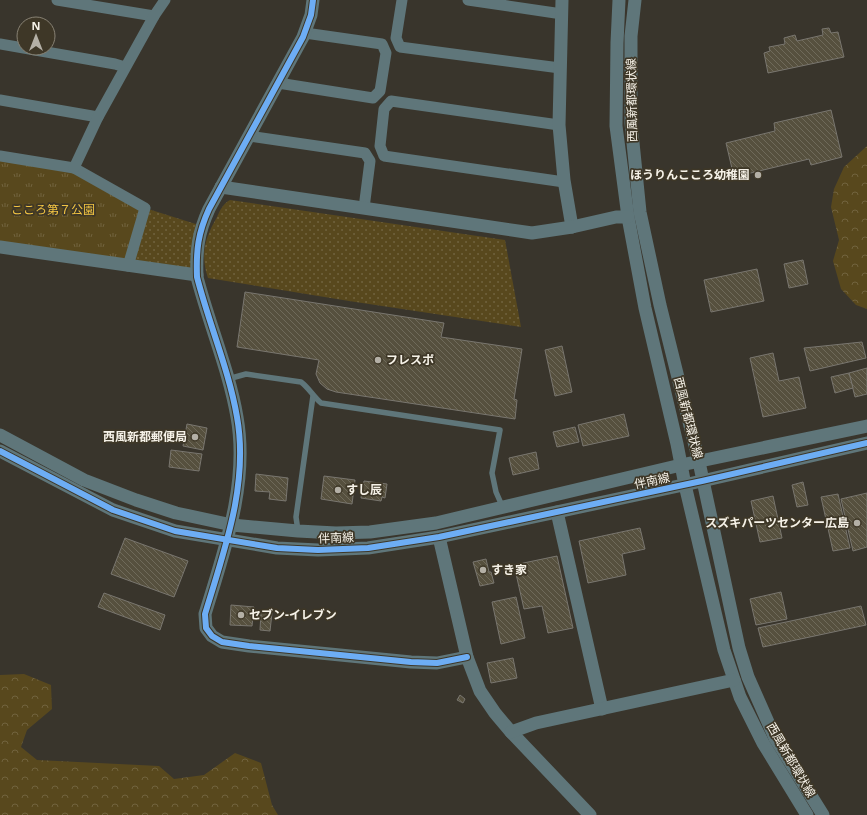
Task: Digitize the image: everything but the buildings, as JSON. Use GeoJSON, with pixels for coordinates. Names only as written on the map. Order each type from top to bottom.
{"type":"FeatureCollection","features":[{"type":"Feature","properties":{"kind":"street"},"geometry":{"type":"LineString","coordinates":[[57,0],[154,16]]}},
{"type":"Feature","properties":{"kind":"street"},"geometry":{"type":"LineString","coordinates":[[74,168],[98,117],[125,67],[154,16],[165,0]]}},
{"type":"Feature","properties":{"kind":"street"},"geometry":{"type":"LineString","coordinates":[[313,0],[311,15],[305,33],[209,209],[199,235],[196,263],[197,275],[228,379],[237,417],[240,444],[239,470],[232,525],[205,614],[206,628],[212,636],[222,642],[249,646],[411,662],[437,663],[468,657]]}},
{"type":"Feature","properties":{"kind":"street"},"geometry":{"type":"LineString","coordinates":[[402,0],[396,38],[400,48],[560,68]]}},
{"type":"Feature","properties":{"kind":"street"},"geometry":{"type":"LineString","coordinates":[[468,0],[562,14]]}},
{"type":"Feature","properties":{"kind":"street"},"geometry":{"type":"LineString","coordinates":[[562,0],[559,125],[564,182],[572,227]]}},
{"type":"Feature","properties":{"kind":"street","name":"西風新都環状線"},"geometry":{"type":"LineString","coordinates":[[619,0],[616,126],[628,217],[645,308],[682,466],[685,485],[724,650],[740,697],[763,743],[807,815]]}},
{"type":"Feature","properties":{"kind":"street","name":"西風新都環状線"},"geometry":{"type":"LineString","coordinates":[[635,0],[631,36],[631,123],[640,212],[660,305],[699,462],[702,482],[739,648],[748,677],[775,738],[823,815]]}},
{"type":"Feature","properties":{"kind":"street"},"geometry":{"type":"LineString","coordinates":[[278,83],[373,98],[380,91],[386,53],[382,44],[305,33]]}},
{"type":"Feature","properties":{"kind":"street"},"geometry":{"type":"LineString","coordinates":[[0,44],[125,67]]}},
{"type":"Feature","properties":{"kind":"street"},"geometry":{"type":"LineString","coordinates":[[0,100],[98,117]]}},
{"type":"Feature","properties":{"kind":"street"},"geometry":{"type":"LineString","coordinates":[[559,125],[391,101],[384,109],[380,146],[384,156],[564,182]]}},
{"type":"Feature","properties":{"kind":"street"},"geometry":{"type":"LineString","coordinates":[[249,136],[365,153],[370,161],[364,208]]}},
{"type":"Feature","properties":{"kind":"street"},"geometry":{"type":"LineString","coordinates":[[0,156],[74,168],[145,208],[128,266]]}},
{"type":"Feature","properties":{"kind":"street"},"geometry":{"type":"LineString","coordinates":[[221,187],[532,233],[572,227],[616,217],[628,217]]}},
{"type":"Feature","properties":{"kind":"street"},"geometry":{"type":"LineString","coordinates":[[0,247],[197,275]]}},
{"type":"Feature","properties":{"kind":"street","name":"伴南線"},"geometry":{"type":"LineString","coordinates":[[0,435],[84,480],[136,500],[176,513],[232,525],[336,533],[370,532],[436,524],[699,462],[867,426]]}},
{"type":"Feature","properties":{"kind":"street","name":"伴南線"},"geometry":{"type":"LineString","coordinates":[[0,451],[113,510],[175,531],[276,548],[318,550],[368,548],[440,537],[702,482],[867,443]]}},
{"type":"Feature","properties":{"kind":"street"},"geometry":{"type":"LineString","coordinates":[[557,512],[602,709]]}},
{"type":"Feature","properties":{"kind":"street"},"geometry":{"type":"LineString","coordinates":[[440,537],[468,657],[480,691],[495,713],[511,732],[590,815]]}},
{"type":"Feature","properties":{"kind":"street"},"geometry":{"type":"LineString","coordinates":[[511,732],[536,723],[734,680]]}},
{"type":"Feature","properties":{"kind":"lane"},"geometry":{"type":"LineString","coordinates":[[228,379],[246,374],[301,382],[321,403],[500,430],[492,474],[496,492],[503,508]]}},
{"type":"Feature","properties":{"kind":"lane"},"geometry":{"type":"LineString","coordinates":[[298,531],[296,516],[313,396]]}},
{"type":"Feature","properties":{"kind":"green space"},"geometry":{"type":"Polygon","coordinates":[[[867,146],[867,309],[856,305],[841,289],[833,261],[839,240],[831,207],[834,189],[844,167],[867,146]]]}},
{"type":"Feature","properties":{"kind":"green space","name":"こころ第７公園"},"geometry":{"type":"Polygon","coordinates":[[[0,156],[74,168],[145,208],[128,266],[0,247],[0,156]]]}},
{"type":"Feature","properties":{"kind":"green space"},"geometry":{"type":"Polygon","coordinates":[[[230,200],[505,240],[521,327],[208,278],[204,261],[205,246],[209,232],[225,203],[230,200]]]}},
{"type":"Feature","properties":{"kind":"green space"},"geometry":{"type":"Polygon","coordinates":[[[145,208],[202,226],[197,275],[128,266],[145,208]]]}},
{"type":"Feature","properties":{"kind":"green space"},"geometry":{"type":"Polygon","coordinates":[[[24,674],[51,685],[52,709],[27,730],[21,747],[37,760],[159,766],[174,779],[204,775],[235,753],[261,763],[272,805],[278,815],[0,815],[0,675],[24,674]]]}},
{"type":"Feature","properties":{"kind":"cycle path"},"geometry":{"type":"LineString","coordinates":[[313,0],[311,15],[303,37],[209,209],[202,226],[198,242],[197,277],[229,382],[237,417],[240,442],[240,467],[233,517],[205,614],[206,628],[212,636],[222,642],[249,646],[411,662],[437,663],[467,657]]}},
{"type":"Feature","properties":{"kind":"cycle path"},"geometry":{"type":"LineString","coordinates":[[0,451],[113,510],[175,531],[277,548],[318,550],[368,548],[439,537],[702,481],[867,443]]}},
{"type":"Feature","properties":{"kind":"place","name":"ほうりんこころ幼稚園"},"geometry":{"type":"Point","coordinates":[758,175]}},
{"type":"Feature","properties":{"kind":"place","name":"フレスポ"},"geometry":{"type":"Point","coordinates":[378,360]}},
{"type":"Feature","properties":{"kind":"place","name":"西風新都郵便局"},"geometry":{"type":"Point","coordinates":[195,437]}},
{"type":"Feature","properties":{"kind":"place","name":"すし辰"},"geometry":{"type":"Point","coordinates":[338,490]}},
{"type":"Feature","properties":{"kind":"place","name":"スズキパーツセンター広島"},"geometry":{"type":"Point","coordinates":[857,523]}},
{"type":"Feature","properties":{"kind":"place","name":"すき家"},"geometry":{"type":"Point","coordinates":[483,570]}},
{"type":"Feature","properties":{"kind":"place","name":"セブン-イレブン"},"geometry":{"type":"Point","coordinates":[241,615]}}]}
